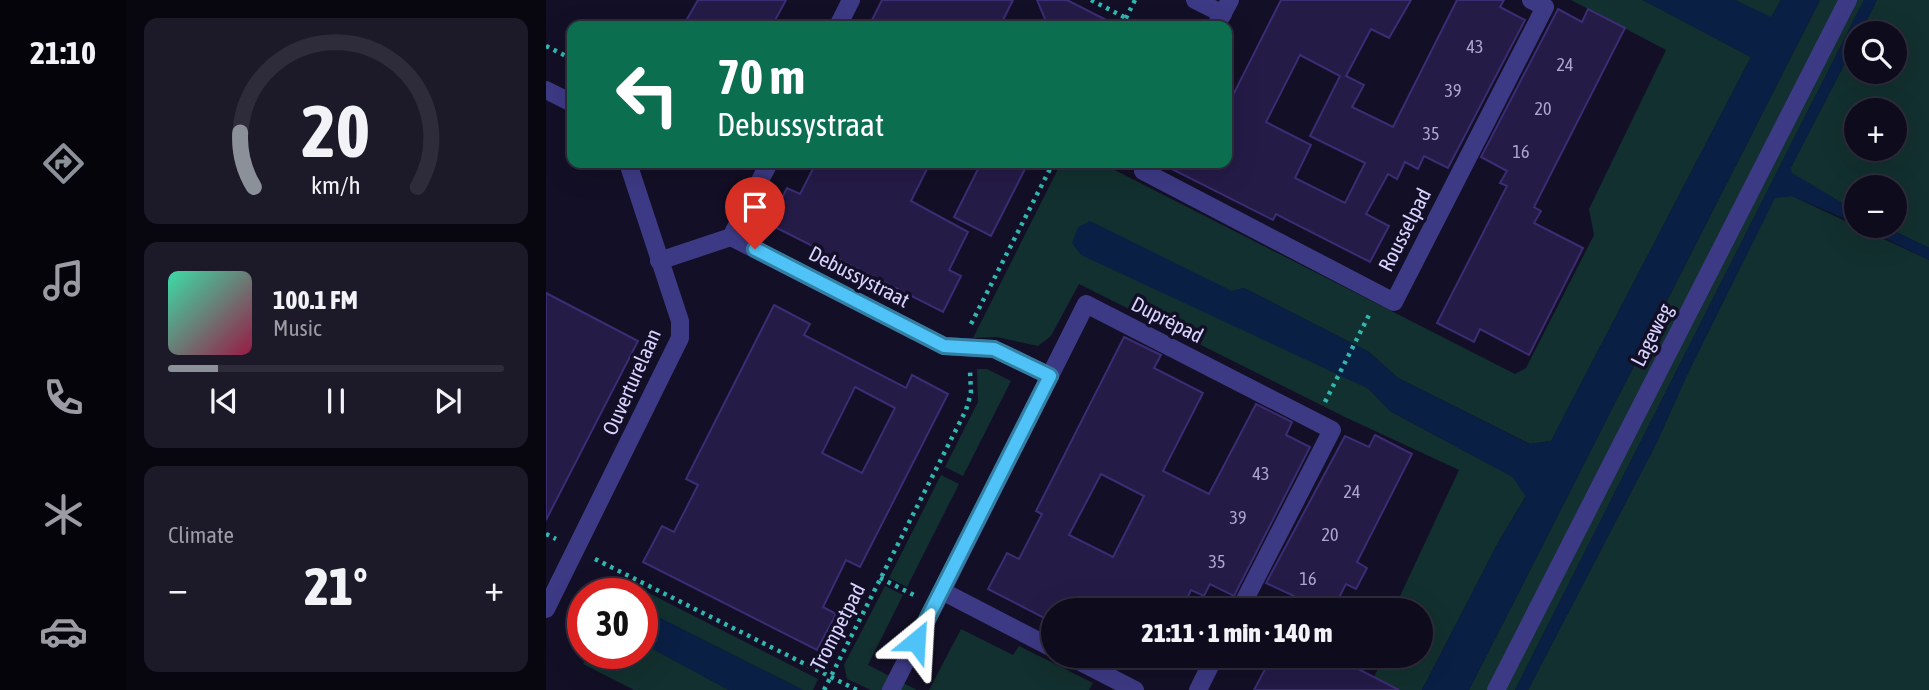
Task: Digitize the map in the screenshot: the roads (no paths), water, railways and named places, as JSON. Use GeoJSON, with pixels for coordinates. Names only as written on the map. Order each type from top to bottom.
{"type":"FeatureCollection","features":[{"type":"Feature","properties":{"kind":"street"},"geometry":{"type":"LineString","coordinates":[[840,21],[851,0]]}},
{"type":"Feature","properties":{"kind":"street"},"geometry":{"type":"LineString","coordinates":[[1195,0],[1223,13]]}},
{"type":"Feature","properties":{"kind":"street","name":"Rousselpad"},"geometry":{"type":"LineString","coordinates":[[1144,168],[1143,171],[1394,302],[1545,7],[1531,0]]}},
{"type":"Feature","properties":{"kind":"street","name":"Lageweg"},"geometry":{"type":"LineString","coordinates":[[1496,690],[1848,0]]}},
{"type":"Feature","properties":{"kind":"street"},"geometry":{"type":"LineString","coordinates":[[546,90],[567,100]]}},
{"type":"Feature","properties":{"kind":"street","name":"Ouverturelaan"},"geometry":{"type":"LineString","coordinates":[[546,609],[680,338],[680,321],[630,168]]}},
{"type":"Feature","properties":{"kind":"street"},"geometry":{"type":"LineString","coordinates":[[659,261],[731,237],[766,168]]}},
{"type":"Feature","properties":{"kind":"street","name":"Debussystraat"},"geometry":{"type":"LineString","coordinates":[[731,237],[944,346],[1001,351],[1050,376]]}},
{"type":"Feature","properties":{"kind":"street","name":"Duprépad"},"geometry":{"type":"LineString","coordinates":[[891,690],[1086,304],[1332,430],[1246,598]]}},
{"type":"Feature","properties":{"kind":"street"},"geometry":{"type":"LineString","coordinates":[[942,592],[1041,642]]}},
{"type":"Feature","properties":{"kind":"street"},"geometry":{"type":"LineString","coordinates":[[1092,668],[1135,690]]}},
{"type":"Feature","properties":{"kind":"street"},"geometry":{"type":"LineString","coordinates":[[1198,690],[1209,668]]}},
{"type":"Feature","properties":{"kind":"water"},"geometry":{"type":"Polygon","coordinates":[[[1643,0],[1735,0],[1771,17],[1781,0],[1820,0],[1469,690],[1422,690],[1499,541],[1526,497],[1513,477],[1390,411],[1369,389],[1081,255],[1072,243],[1078,227],[1090,221],[1232,291],[1244,288],[1369,352],[1398,378],[1529,444],[1551,441],[1751,57],[1643,0]]]}},
{"type":"Feature","properties":{"kind":"water"},"geometry":{"type":"Polygon","coordinates":[[[1864,0],[1877,0],[1866,21],[1853,21],[1864,0]]]}},
{"type":"Feature","properties":{"kind":"water"},"geometry":{"type":"Polygon","coordinates":[[[1844,40],[1844,65],[1791,167],[1792,173],[1844,204],[1844,218],[1792,196],[1775,198],[1687,375],[1656,444],[1528,690],[1515,690],[1844,40]]]}},
{"type":"Feature","properties":{"kind":"water"},"geometry":{"type":"Polygon","coordinates":[[[1907,237],[1929,248],[1929,260],[1884,238],[1907,237]]]}},
{"type":"Feature","properties":{"kind":"water"},"geometry":{"type":"Polygon","coordinates":[[[658,617],[803,690],[729,690],[658,652],[658,617]]]}}]}
